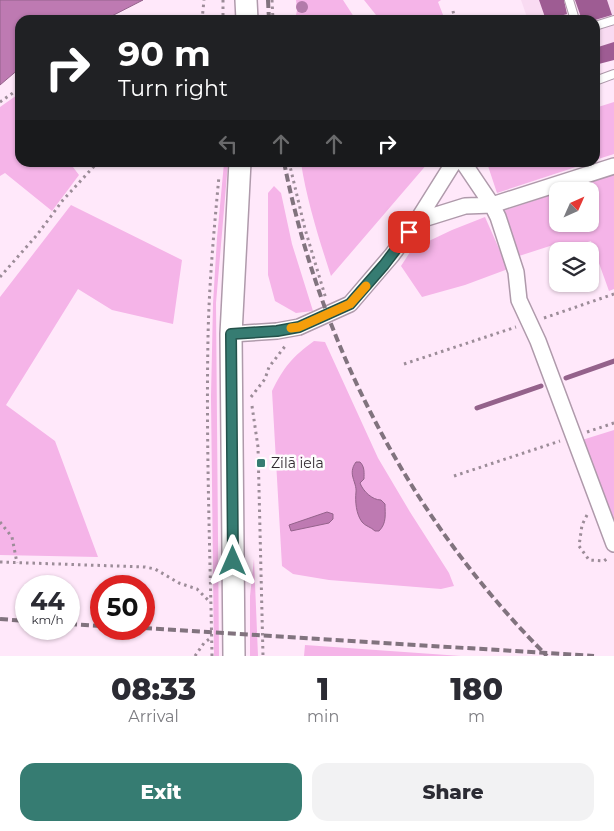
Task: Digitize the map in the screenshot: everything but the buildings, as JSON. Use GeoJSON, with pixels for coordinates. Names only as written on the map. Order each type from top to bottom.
{"type":"FeatureCollection","features":[{"type":"Feature","properties":{"kind":"main road"},"geometry":{"type":"LineString","coordinates":[[246,0],[246,15]]}},
{"type":"Feature","properties":{"kind":"main road"},"geometry":{"type":"LineString","coordinates":[[234,656],[231,334],[240,167]]}},
{"type":"Feature","properties":{"kind":"street"},"geometry":{"type":"LineString","coordinates":[[417,221],[465,206],[492,205],[614,166]]}},
{"type":"Feature","properties":{"kind":"street"},"geometry":{"type":"LineString","coordinates":[[231,334],[277,331],[299,327],[350,304],[387,261],[417,221],[451,167]]}},
{"type":"Feature","properties":{"kind":"street"},"geometry":{"type":"LineString","coordinates":[[466,167],[498,217],[516,272],[519,300],[538,341],[614,544]]}},
{"type":"Feature","properties":{"kind":"lane"},"geometry":{"type":"LineString","coordinates":[[569,0],[574,15]]}},
{"type":"Feature","properties":{"kind":"lane"},"geometry":{"type":"LineString","coordinates":[[600,24],[614,20]]}},
{"type":"Feature","properties":{"kind":"lane"},"geometry":{"type":"LineString","coordinates":[[600,79],[614,74]]}},
{"type":"Feature","properties":{"kind":"path"},"geometry":{"type":"LineString","coordinates":[[202,15],[204,0]]}},
{"type":"Feature","properties":{"kind":"path"},"geometry":{"type":"LineString","coordinates":[[223,0],[223,15]]}},
{"type":"Feature","properties":{"kind":"path"},"geometry":{"type":"LineString","coordinates":[[272,0],[273,15]]}},
{"type":"Feature","properties":{"kind":"path"},"geometry":{"type":"LineString","coordinates":[[453,11],[453,15]]}},
{"type":"Feature","properties":{"kind":"path"},"geometry":{"type":"LineString","coordinates":[[0,102],[15,92]]}},
{"type":"Feature","properties":{"kind":"path"},"geometry":{"type":"LineString","coordinates":[[0,277],[37,235],[63,200],[93,167]]}},
{"type":"Feature","properties":{"kind":"path"},"geometry":{"type":"LineString","coordinates":[[290,167],[305,230],[330,313]]}},
{"type":"Feature","properties":{"kind":"path"},"geometry":{"type":"LineString","coordinates":[[212,656],[207,421],[208,338],[219,172]]}},
{"type":"Feature","properties":{"kind":"path"},"geometry":{"type":"LineString","coordinates":[[404,364],[614,294]]}},
{"type":"Feature","properties":{"kind":"path"},"geometry":{"type":"LineString","coordinates":[[251,397],[265,379],[269,367],[282,348],[295,337],[299,327]]}},
{"type":"Feature","properties":{"kind":"path"},"geometry":{"type":"LineString","coordinates":[[251,388],[253,418],[258,447],[263,656]]}},
{"type":"Feature","properties":{"kind":"path"},"geometry":{"type":"LineString","coordinates":[[454,476],[614,423]]}},
{"type":"Feature","properties":{"kind":"path"},"geometry":{"type":"LineString","coordinates":[[596,497],[582,525],[579,546],[590,560],[604,561],[614,553]]}},
{"type":"Feature","properties":{"kind":"path"},"geometry":{"type":"LineString","coordinates":[[0,522],[12,537],[16,563]]}},
{"type":"Feature","properties":{"kind":"path"},"geometry":{"type":"LineString","coordinates":[[0,562],[134,566],[155,569],[170,578],[197,589],[211,604]]}},
{"type":"Feature","properties":{"kind":"path"},"geometry":{"type":"LineString","coordinates":[[195,656],[204,643],[212,637]]}},
{"type":"Feature","properties":{"kind":"shaded area"},"geometry":{"type":"Polygon","coordinates":[[[0,0],[143,0],[114,15],[15,15],[15,72],[0,85],[0,0]]]}},
{"type":"Feature","properties":{"kind":"shaded area"},"geometry":{"type":"Polygon","coordinates":[[[296,0],[343,0],[353,15],[296,15],[296,0]]]}},
{"type":"Feature","properties":{"kind":"shaded area"},"geometry":{"type":"Polygon","coordinates":[[[364,0],[441,0],[438,2],[443,15],[376,15],[364,0]]]}},
{"type":"Feature","properties":{"kind":"shaded area"},"geometry":{"type":"Polygon","coordinates":[[[521,0],[614,0],[614,59],[600,63],[600,15],[526,15],[521,0]]]}},
{"type":"Feature","properties":{"kind":"shaded area"},"geometry":{"type":"Polygon","coordinates":[[[15,96],[15,167],[73,167],[79,175],[52,211],[5,173],[0,176],[0,107],[15,96]]]}},
{"type":"Feature","properties":{"kind":"shaded area"},"geometry":{"type":"Polygon","coordinates":[[[614,102],[614,154],[600,158],[600,106],[614,102]]]}},
{"type":"Feature","properties":{"kind":"shaded area"},"geometry":{"type":"Polygon","coordinates":[[[224,167],[228,167],[216,303],[219,656],[214,656],[211,397],[213,304],[224,167]]]}},
{"type":"Feature","properties":{"kind":"shaded area"},"geometry":{"type":"Polygon","coordinates":[[[302,167],[425,167],[331,276],[310,206],[302,167]]]}},
{"type":"Feature","properties":{"kind":"shaded area"},"geometry":{"type":"Polygon","coordinates":[[[489,167],[576,167],[497,193],[489,167]]]}},
{"type":"Feature","properties":{"kind":"shaded area"},"geometry":{"type":"Polygon","coordinates":[[[614,174],[614,289],[609,291],[599,263],[599,242],[549,242],[549,246],[519,256],[503,211],[549,196],[549,232],[599,232],[599,182],[590,182],[614,174]]]}},
{"type":"Feature","properties":{"kind":"shaded area"},"geometry":{"type":"Polygon","coordinates":[[[274,186],[281,193],[292,244],[313,311],[296,313],[275,301],[268,275],[268,193],[274,186]]]}},
{"type":"Feature","properties":{"kind":"shaded area"},"geometry":{"type":"Polygon","coordinates":[[[71,205],[182,260],[173,324],[112,310],[78,289],[6,405],[55,441],[98,557],[0,555],[0,297],[71,205]]]}},
{"type":"Feature","properties":{"kind":"shaded area"},"geometry":{"type":"Polygon","coordinates":[[[485,217],[508,269],[465,285],[422,297],[401,266],[412,249],[485,217]]]}},
{"type":"Feature","properties":{"kind":"shaded area"},"geometry":{"type":"Polygon","coordinates":[[[314,341],[325,342],[378,458],[449,573],[454,586],[441,589],[329,580],[293,574],[282,566],[272,391],[289,363],[314,341]]]}},
{"type":"Feature","properties":{"kind":"shaded area"},"geometry":{"type":"Polygon","coordinates":[[[614,430],[614,530],[582,440],[614,430]]]}},
{"type":"Feature","properties":{"kind":"shaded area"},"geometry":{"type":"Polygon","coordinates":[[[356,462],[362,464],[364,479],[360,483],[363,489],[371,497],[381,500],[385,504],[384,522],[379,531],[375,531],[365,525],[358,515],[356,488],[352,474],[353,466],[356,462]]]}},
{"type":"Feature","properties":{"kind":"shaded area"},"geometry":{"type":"Polygon","coordinates":[[[327,512],[333,514],[333,519],[329,523],[291,531],[289,525],[327,512]]]}},
{"type":"Feature","properties":{"kind":"shaded area"},"geometry":{"type":"Polygon","coordinates":[[[254,559],[258,656],[250,656],[250,596],[254,559]]]}},
{"type":"Feature","properties":{"kind":"shaded area"},"geometry":{"type":"Polygon","coordinates":[[[305,645],[461,656],[304,656],[305,645]]]}},
{"type":"Feature","properties":{"kind":"waterway"},"geometry":{"type":"LineString","coordinates":[[566,378],[614,361]]}},
{"type":"Feature","properties":{"kind":"waterway"},"geometry":{"type":"LineString","coordinates":[[477,408],[541,386]]}},
{"type":"Feature","properties":{"kind":"railway"},"geometry":{"type":"LineString","coordinates":[[268,0],[269,15]]}},
{"type":"Feature","properties":{"kind":"railway"},"geometry":{"type":"LineString","coordinates":[[285,167],[300,231],[322,299],[348,365],[379,429],[415,490],[455,549],[499,604],[547,656]]}},
{"type":"Feature","properties":{"kind":"railway"},"geometry":{"type":"LineString","coordinates":[[0,619],[15,620]]}},
{"type":"Feature","properties":{"kind":"railway"},"geometry":{"type":"LineString","coordinates":[[80,625],[90,625]]}},
{"type":"Feature","properties":{"kind":"railway"},"geometry":{"type":"LineString","coordinates":[[155,629],[594,656]]}},
{"type":"Feature","properties":{"kind":"slow traffic"},"geometry":{"type":"LineString","coordinates":[[291,328],[299,327],[350,304],[366,286]]}},
{"type":"Feature","properties":{"kind":"place","name":"Zilā iela"},"geometry":{"type":"Point","coordinates":[261,463]}},
{"type":"Feature","properties":{"kind":"route"},"geometry":{"type":"LineString","coordinates":[[233,561],[231,334],[277,331],[299,327],[350,304],[367,286],[409,232]]}}]}
